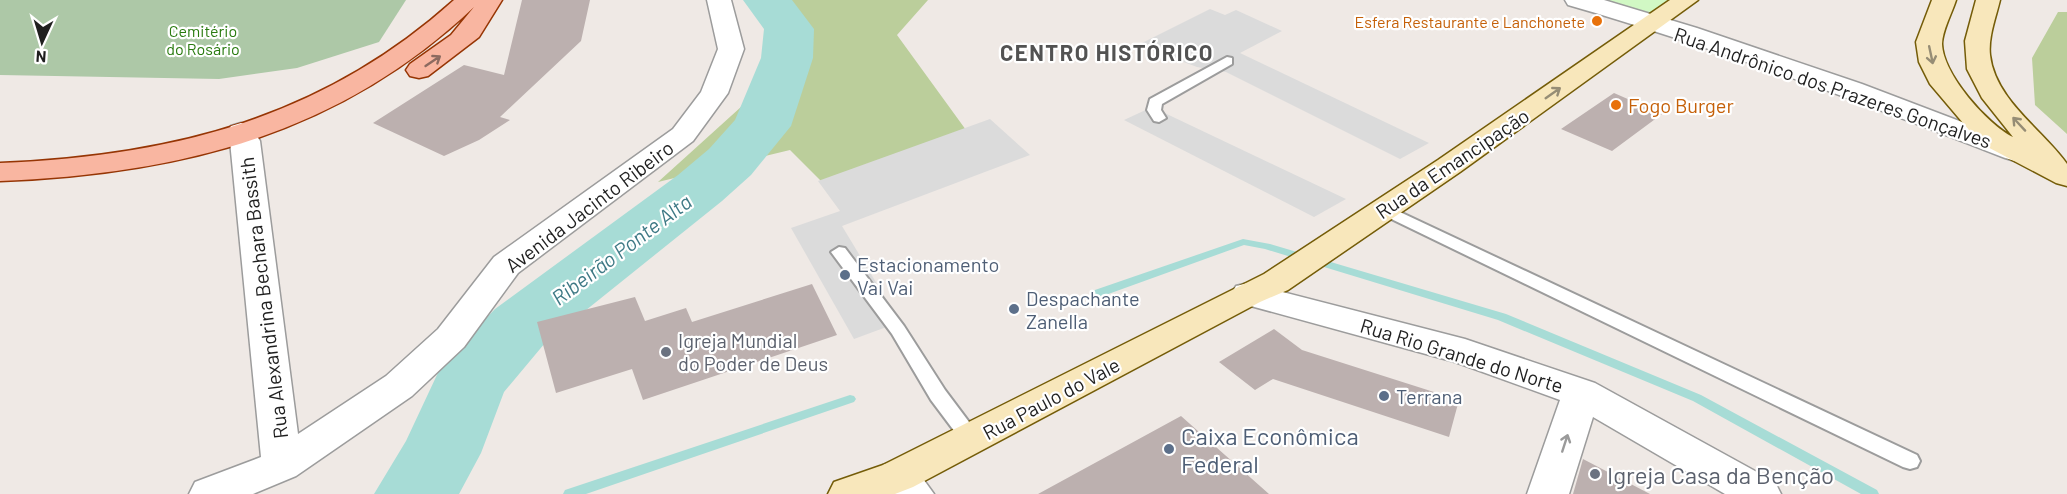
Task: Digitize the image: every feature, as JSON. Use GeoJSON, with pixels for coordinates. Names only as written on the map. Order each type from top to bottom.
{"type":"FeatureCollection","features":[{"type":"Feature","properties":{"kind":"main road"},"geometry":{"type":"LineString","coordinates":[[243,137],[312,107],[363,81],[415,47],[468,0]]}},
{"type":"Feature","properties":{"kind":"main road"},"geometry":{"type":"LineString","coordinates":[[0,172],[65,169],[116,162],[207,142],[304,125],[348,108],[407,78],[463,38],[486,13],[490,0]]}},
{"type":"Feature","properties":{"kind":"street","name":"Avenida Jacinto Ribeiro"},"geometry":{"type":"LineString","coordinates":[[210,494],[282,465],[399,386],[451,338],[506,265],[683,135],[714,93],[731,49],[719,0]]}},
{"type":"Feature","properties":{"kind":"street","name":"Rua Andrônico dos Prazeres Gonçalves"},"geometry":{"type":"LineString","coordinates":[[1577,0],[1851,89],[2015,152]]}},
{"type":"Feature","properties":{"kind":"street","name":"Rua da Emancipação"},"geometry":{"type":"LineString","coordinates":[[1262,288],[1385,210],[1686,0]]}},
{"type":"Feature","properties":{"kind":"street"},"geometry":{"type":"LineString","coordinates":[[1944,0],[1929,42],[1932,62],[1944,84],[1990,137],[2015,152],[2061,173]]}},
{"type":"Feature","properties":{"kind":"street"},"geometry":{"type":"LineString","coordinates":[[1988,0],[1977,54],[1981,76],[1996,99],[2061,173]]}},
{"type":"Feature","properties":{"kind":"street","name":"Rua Alexandrina Bechara Bassith"},"geometry":{"type":"LineString","coordinates":[[243,137],[282,465]]}},
{"type":"Feature","properties":{"kind":"street","name":"Rua Rio Grande do Norte"},"geometry":{"type":"LineString","coordinates":[[1262,288],[1465,352],[1582,393],[1760,494]]}},
{"type":"Feature","properties":{"kind":"street","name":"Rua Paulo do Vale"},"geometry":{"type":"LineString","coordinates":[[849,494],[905,485],[971,440],[1262,288]]}},
{"type":"Feature","properties":{"kind":"street"},"geometry":{"type":"LineString","coordinates":[[1548,494],[1582,393]]}},
{"type":"Feature","properties":{"kind":"lane"},"geometry":{"type":"LineString","coordinates":[[1159,118],[1154,110],[1155,102],[1227,61]]}},
{"type":"Feature","properties":{"kind":"lane"},"geometry":{"type":"LineString","coordinates":[[1385,210],[1910,461]]}},
{"type":"Feature","properties":{"kind":"lane"},"geometry":{"type":"LineString","coordinates":[[839,252],[915,354],[938,395],[971,440]]}},
{"type":"Feature","properties":{"kind":"green space","name":"Cemitério do Rosário"},"geometry":{"type":"Polygon","coordinates":[[[0,0],[406,0],[379,42],[297,68],[219,79],[0,75],[0,0]]]}},
{"type":"Feature","properties":{"kind":"green space"},"geometry":{"type":"Polygon","coordinates":[[[757,0],[928,0],[897,35],[966,130],[822,182],[790,150],[658,182],[752,97],[780,36],[757,0]]]}},
{"type":"Feature","properties":{"kind":"green space"},"geometry":{"type":"Polygon","coordinates":[[[1589,0],[1671,0],[1649,16],[1589,0]]]}},
{"type":"Feature","properties":{"kind":"green space"},"geometry":{"type":"Polygon","coordinates":[[[2058,12],[2067,12],[2067,134],[2035,105],[2032,58],[2058,12]]]}},
{"type":"Feature","properties":{"kind":"shaded area"},"geometry":{"type":"Polygon","coordinates":[[[1210,9],[1225,15],[1236,10],[1282,31],[1240,53],[1429,143],[1400,159],[1226,72],[1197,67],[1138,45],[1210,9]]]}},
{"type":"Feature","properties":{"kind":"shaded area"},"geometry":{"type":"Polygon","coordinates":[[[1152,107],[1346,199],[1314,217],[1124,120],[1152,107]]]}},
{"type":"Feature","properties":{"kind":"shaded area","name":"Estacionamento Vai Vai"},"geometry":{"type":"Polygon","coordinates":[[[990,119],[1030,155],[842,226],[900,322],[854,339],[791,228],[840,211],[818,181],[990,119]]]}},
{"type":"Feature","properties":{"kind":"building"},"geometry":{"type":"Polygon","coordinates":[[[522,0],[590,0],[581,41],[500,117],[510,120],[479,140],[444,156],[373,123],[464,65],[504,75],[522,0]]]}},
{"type":"Feature","properties":{"kind":"building"},"geometry":{"type":"Polygon","coordinates":[[[1614,93],[1662,114],[1612,151],[1561,129],[1614,93]]]}},
{"type":"Feature","properties":{"kind":"building","name":"Igreja Mundial do Poder de Deus"},"geometry":{"type":"Polygon","coordinates":[[[812,284],[837,335],[643,400],[632,369],[556,393],[537,322],[635,297],[645,321],[686,308],[692,322],[812,284]]]}},
{"type":"Feature","properties":{"kind":"building"},"geometry":{"type":"Polygon","coordinates":[[[1274,329],[1302,350],[1459,400],[1449,437],[1273,379],[1255,390],[1219,362],[1274,329]]]}},
{"type":"Feature","properties":{"kind":"building","name":"Caixa Econômica Federal"},"geometry":{"type":"Polygon","coordinates":[[[1181,416],[1269,494],[1038,494],[1181,416]]]}},
{"type":"Feature","properties":{"kind":"building","name":"Igreja Casa da Benção"},"geometry":{"type":"Polygon","coordinates":[[[1583,459],[1650,494],[1573,494],[1583,459]]]}},
{"type":"Feature","properties":{"kind":"waterway","name":"Ribeirão Ponte Alta"},"geometry":{"type":"LineString","coordinates":[[416,494],[441,453],[470,381],[520,326],[700,188],[730,162],[762,126],[787,58],[789,29],[767,0]]}},
{"type":"Feature","properties":{"kind":"waterway"},"geometry":{"type":"LineString","coordinates":[[1096,294],[1243,242],[1266,246],[1502,317],[1697,398],[1872,494]]}},
{"type":"Feature","properties":{"kind":"waterway"},"geometry":{"type":"LineString","coordinates":[[570,494],[850,399]]}},
{"type":"Feature","properties":{"kind":"place","name":"Esfera Restaurante e Lanchonete"},"geometry":{"type":"Point","coordinates":[1597,21]}},
{"type":"Feature","properties":{"kind":"place","name":"Fogo Burger"},"geometry":{"type":"Point","coordinates":[1616,105]}},
{"type":"Feature","properties":{"kind":"place","name":"Estacionamento Vai Vai"},"geometry":{"type":"Point","coordinates":[845,275]}},
{"type":"Feature","properties":{"kind":"place","name":"Despachante Zanella"},"geometry":{"type":"Point","coordinates":[1014,309]}},
{"type":"Feature","properties":{"kind":"place","name":"Igreja Mundial do Poder de Deus"},"geometry":{"type":"Point","coordinates":[666,352]}},
{"type":"Feature","properties":{"kind":"place","name":"Terrana"},"geometry":{"type":"Point","coordinates":[1384,396]}},
{"type":"Feature","properties":{"kind":"place","name":"Caixa Econômica Federal"},"geometry":{"type":"Point","coordinates":[1169,449]}},
{"type":"Feature","properties":{"kind":"place","name":"Igreja Casa da Benção"},"geometry":{"type":"Point","coordinates":[1595,474]}},
{"type":"Feature","properties":{"kind":"district","name":"CENTRO HISTÓRICO"},"geometry":{"type":"Point","coordinates":[1107,52]}}]}
